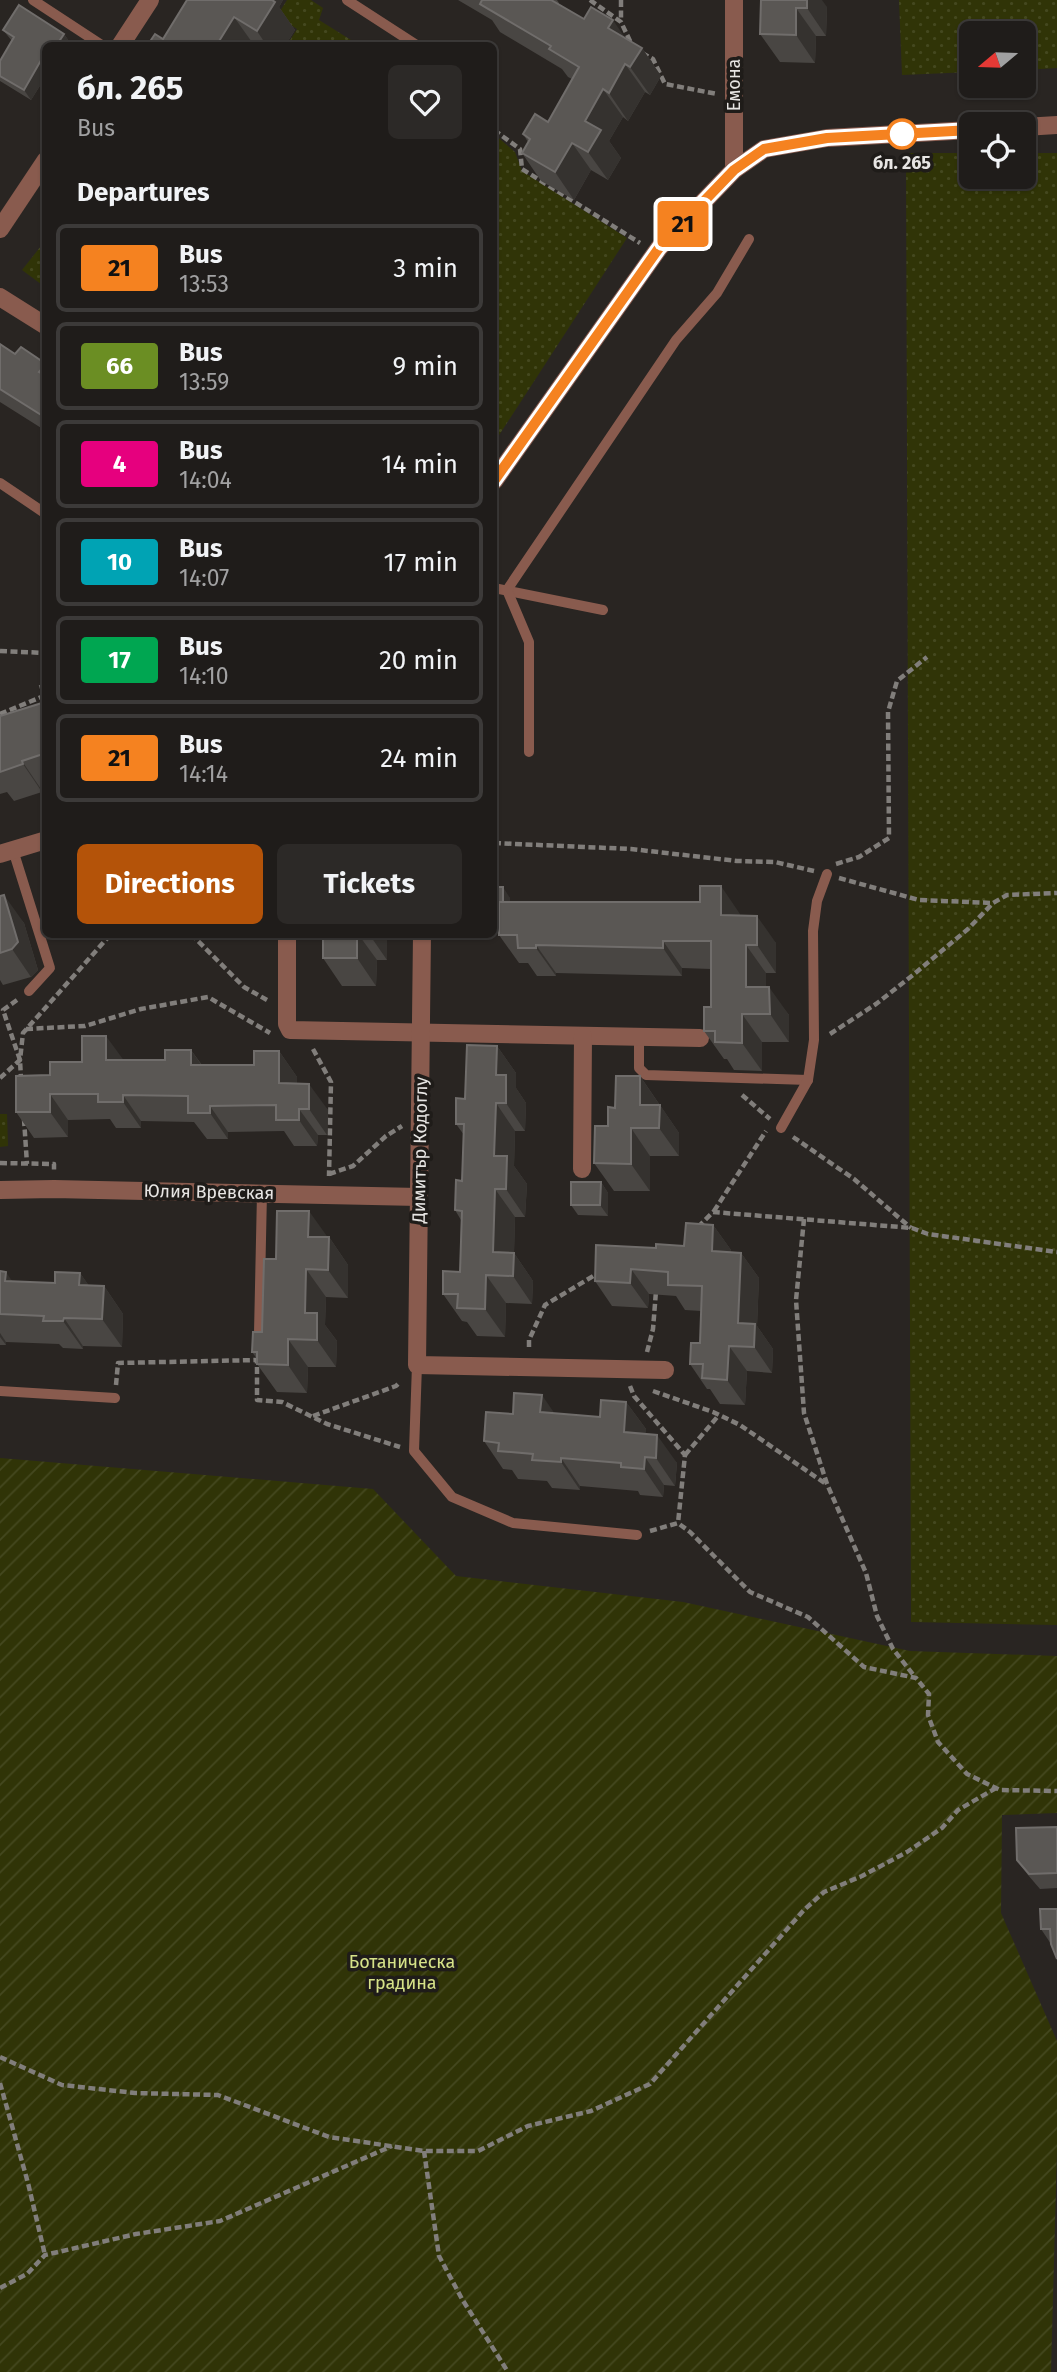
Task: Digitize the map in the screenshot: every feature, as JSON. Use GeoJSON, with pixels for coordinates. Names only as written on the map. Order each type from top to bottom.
{"type":"FeatureCollection","features":[{"type":"Feature","properties":{"kind":"street"},"geometry":{"type":"LineString","coordinates":[[123,42],[150,0]]}},
{"type":"Feature","properties":{"kind":"street","name":"Емона"},"geometry":{"type":"LineString","coordinates":[[734,0],[734,170]]}},
{"type":"Feature","properties":{"kind":"street"},"geometry":{"type":"LineString","coordinates":[[1036,126],[1057,125]]}},
{"type":"Feature","properties":{"kind":"street"},"geometry":{"type":"LineString","coordinates":[[497,477],[656,253],[734,170],[764,149],[827,138],[959,131]]}},
{"type":"Feature","properties":{"kind":"street"},"geometry":{"type":"LineString","coordinates":[[0,229],[42,166]]}},
{"type":"Feature","properties":{"kind":"street"},"geometry":{"type":"LineString","coordinates":[[0,296],[42,323]]}},
{"type":"Feature","properties":{"kind":"street"},"geometry":{"type":"LineString","coordinates":[[7,852],[42,841]]}},
{"type":"Feature","properties":{"kind":"street"},"geometry":{"type":"LineString","coordinates":[[287,938],[287,1024],[298,1030],[700,1038]]}},
{"type":"Feature","properties":{"kind":"street","name":"Димитър Кодоглу"},"geometry":{"type":"LineString","coordinates":[[417,1365],[422,938]]}},
{"type":"Feature","properties":{"kind":"street"},"geometry":{"type":"LineString","coordinates":[[582,1170],[583,1036]]}},
{"type":"Feature","properties":{"kind":"street","name":"Юлия Вревская"},"geometry":{"type":"LineString","coordinates":[[0,1190],[419,1197]]}},
{"type":"Feature","properties":{"kind":"street"},"geometry":{"type":"LineString","coordinates":[[417,1365],[665,1370]]}},
{"type":"Feature","properties":{"kind":"lane"},"geometry":{"type":"LineString","coordinates":[[33,0],[97,42]]}},
{"type":"Feature","properties":{"kind":"lane"},"geometry":{"type":"LineString","coordinates":[[347,0],[412,42]]}},
{"type":"Feature","properties":{"kind":"lane"},"geometry":{"type":"LineString","coordinates":[[507,590],[676,340],[717,293],[749,239]]}},
{"type":"Feature","properties":{"kind":"lane"},"geometry":{"type":"LineString","coordinates":[[0,483],[42,511]]}},
{"type":"Feature","properties":{"kind":"lane"},"geometry":{"type":"LineString","coordinates":[[497,588],[603,610]]}},
{"type":"Feature","properties":{"kind":"lane"},"geometry":{"type":"LineString","coordinates":[[507,590],[529,642],[529,752]]}},
{"type":"Feature","properties":{"kind":"lane"},"geometry":{"type":"LineString","coordinates":[[7,852],[50,968],[29,991]]}},
{"type":"Feature","properties":{"kind":"lane"},"geometry":{"type":"LineString","coordinates":[[776,1125],[808,1080],[814,1040],[813,931],[821,873]]}},
{"type":"Feature","properties":{"kind":"lane"},"geometry":{"type":"LineString","coordinates":[[639,1037],[639,1069],[646,1074],[808,1080]]}},
{"type":"Feature","properties":{"kind":"lane"},"geometry":{"type":"LineString","coordinates":[[258,1333],[262,1193]]}},
{"type":"Feature","properties":{"kind":"lane"},"geometry":{"type":"LineString","coordinates":[[417,1365],[414,1451],[452,1497],[513,1523],[637,1535]]}},
{"type":"Feature","properties":{"kind":"lane"},"geometry":{"type":"LineString","coordinates":[[0,1391],[115,1398]]}},
{"type":"Feature","properties":{"kind":"path"},"geometry":{"type":"LineString","coordinates":[[590,0],[621,22]]}},
{"type":"Feature","properties":{"kind":"path"},"geometry":{"type":"LineString","coordinates":[[621,0],[621,22],[634,49],[653,59],[665,84],[734,97]]}},
{"type":"Feature","properties":{"kind":"path"},"geometry":{"type":"LineString","coordinates":[[497,132],[520,149],[522,169],[656,253]]}},
{"type":"Feature","properties":{"kind":"path"},"geometry":{"type":"LineString","coordinates":[[0,652],[42,653]]}},
{"type":"Feature","properties":{"kind":"path"},"geometry":{"type":"LineString","coordinates":[[821,873],[859,857],[889,838],[888,712],[897,681],[928,657]]}},
{"type":"Feature","properties":{"kind":"path"},"geometry":{"type":"LineString","coordinates":[[0,714],[42,697]]}},
{"type":"Feature","properties":{"kind":"path"},"geometry":{"type":"LineString","coordinates":[[497,843],[631,849],[737,861],[775,862],[919,900],[993,903]]}},
{"type":"Feature","properties":{"kind":"path"},"geometry":{"type":"LineString","coordinates":[[814,1040],[828,1035],[876,1004],[954,941],[993,903],[1007,895],[1057,893]]}},
{"type":"Feature","properties":{"kind":"path"},"geometry":{"type":"LineString","coordinates":[[22,1086],[20,1060],[23,1033],[107,938]]}},
{"type":"Feature","properties":{"kind":"path"},"geometry":{"type":"LineString","coordinates":[[195,938],[244,987],[287,1010]]}},
{"type":"Feature","properties":{"kind":"path"},"geometry":{"type":"LineString","coordinates":[[20,1060],[3,1010],[29,991]]}},
{"type":"Feature","properties":{"kind":"path"},"geometry":{"type":"LineString","coordinates":[[26,1029],[85,1026],[141,1009],[208,997],[272,1035],[298,1030],[331,1082],[329,1194]]}},
{"type":"Feature","properties":{"kind":"path"},"geometry":{"type":"LineString","coordinates":[[0,1078],[20,1060]]}},
{"type":"Feature","properties":{"kind":"path"},"geometry":{"type":"LineString","coordinates":[[729,1078],[747,1100],[776,1125],[853,1179],[912,1228]]}},
{"type":"Feature","properties":{"kind":"path"},"geometry":{"type":"LineString","coordinates":[[23,1112],[27,1164]]}},
{"type":"Feature","properties":{"kind":"path"},"geometry":{"type":"LineString","coordinates":[[329,1174],[354,1166],[386,1136],[401,1126],[420,1125]]}},
{"type":"Feature","properties":{"kind":"path"},"geometry":{"type":"LineString","coordinates":[[695,1229],[713,1212],[776,1125]]}},
{"type":"Feature","properties":{"kind":"path"},"geometry":{"type":"LineString","coordinates":[[713,1212],[912,1228],[928,1234],[1057,1252]]}},
{"type":"Feature","properties":{"kind":"path"},"geometry":{"type":"LineString","coordinates":[[804,1219],[796,1300],[804,1413],[827,1484],[866,1573],[877,1616],[893,1649],[929,1694],[928,1715],[938,1742],[967,1774],[996,1788],[1057,1791]]}},
{"type":"Feature","properties":{"kind":"path"},"geometry":{"type":"LineString","coordinates":[[521,1367],[527,1358],[529,1340],[545,1305],[598,1272],[611,1268]]}},
{"type":"Feature","properties":{"kind":"path"},"geometry":{"type":"LineString","coordinates":[[643,1369],[653,1329],[657,1278]]}},
{"type":"Feature","properties":{"kind":"path"},"geometry":{"type":"LineString","coordinates":[[115,1398],[118,1363],[257,1360],[257,1400],[282,1402],[352,1433],[414,1451]]}},
{"type":"Feature","properties":{"kind":"path"},"geometry":{"type":"LineString","coordinates":[[313,1417],[396,1386],[417,1365]]}},
{"type":"Feature","properties":{"kind":"path"},"geometry":{"type":"LineString","coordinates":[[685,1455],[634,1396],[629,1382],[740,1425],[827,1484]]}},
{"type":"Feature","properties":{"kind":"path"},"geometry":{"type":"LineString","coordinates":[[678,1523],[685,1455],[719,1415]]}},
{"type":"Feature","properties":{"kind":"path"},"geometry":{"type":"LineString","coordinates":[[678,1523],[750,1592],[808,1617],[864,1667],[916,1678]]}},
{"type":"Feature","properties":{"kind":"path"},"geometry":{"type":"LineString","coordinates":[[637,1535],[678,1523]]}},
{"type":"Feature","properties":{"kind":"path"},"geometry":{"type":"LineString","coordinates":[[0,2057],[62,2085],[135,2093],[218,2095],[328,2137],[424,2151],[478,2151],[528,2126],[591,2111],[650,2084],[804,1910],[824,1892],[907,1852],[942,1828],[958,1810],[996,1788]]}},
{"type":"Feature","properties":{"kind":"path"},"geometry":{"type":"LineString","coordinates":[[0,2084],[45,2255]]}},
{"type":"Feature","properties":{"kind":"path"},"geometry":{"type":"LineString","coordinates":[[0,2288],[27,2274],[45,2255],[136,2234],[220,2221],[392,2146]]}},
{"type":"Feature","properties":{"kind":"path"},"geometry":{"type":"LineString","coordinates":[[424,2151],[439,2256],[462,2299],[508,2372]]}},
{"type":"Feature","properties":{"kind":"green space"},"geometry":{"type":"Polygon","coordinates":[[[287,0],[311,0],[323,8],[319,20],[354,42],[289,42],[297,29],[277,16],[287,0]]]}},
{"type":"Feature","properties":{"kind":"green space"},"geometry":{"type":"Polygon","coordinates":[[[899,0],[1057,0],[1057,68],[1036,69],[1036,21],[959,21],[959,73],[902,75],[899,0]]]}},
{"type":"Feature","properties":{"kind":"green space"},"geometry":{"type":"Polygon","coordinates":[[[497,137],[515,152],[522,171],[627,238],[497,438],[497,137]]]}},
{"type":"Feature","properties":{"kind":"green space"},"geometry":{"type":"Polygon","coordinates":[[[906,153],[959,153],[959,189],[1036,189],[1036,153],[1057,153],[1057,1625],[911,1622],[906,153]]]}},
{"type":"Feature","properties":{"kind":"green space"},"geometry":{"type":"Polygon","coordinates":[[[42,245],[42,285],[22,270],[42,245]]]}},
{"type":"Feature","properties":{"kind":"green space"},"geometry":{"type":"Polygon","coordinates":[[[0,1114],[7,1114],[8,1146],[0,1147],[0,1114]]]}},
{"type":"Feature","properties":{"kind":"green space","name":"Ботаническа градина"},"geometry":{"type":"Polygon","coordinates":[[[0,1458],[373,1489],[456,1576],[683,1602],[910,1651],[1057,1656],[1057,1813],[1002,1815],[1001,1913],[1057,2041],[1051,2372],[0,2372],[0,1458]]]}},
{"type":"Feature","properties":{"kind":"building"},"geometry":{"type":"Polygon","coordinates":[[[187,0],[275,2],[257,31],[234,17],[218,42],[150,42],[155,34],[163,39],[187,0]]]}},
{"type":"Feature","properties":{"kind":"building"},"geometry":{"type":"Polygon","coordinates":[[[482,0],[551,0],[584,19],[591,7],[613,20],[608,28],[642,48],[630,67],[625,64],[609,93],[603,89],[585,121],[601,130],[588,152],[572,143],[555,172],[522,153],[530,139],[523,134],[535,114],[548,122],[579,67],[549,49],[551,46],[480,4],[482,0]]]}},
{"type":"Feature","properties":{"kind":"building"},"geometry":{"type":"Polygon","coordinates":[[[761,0],[807,0],[807,8],[796,8],[796,35],[760,34],[761,0]]]}},
{"type":"Feature","properties":{"kind":"building"},"geometry":{"type":"Polygon","coordinates":[[[19,5],[64,34],[59,42],[42,42],[42,58],[24,90],[0,76],[0,61],[14,37],[3,30],[19,5]]]}},
{"type":"Feature","properties":{"kind":"building"},"geometry":{"type":"Polygon","coordinates":[[[0,344],[15,354],[21,347],[42,361],[39,372],[42,374],[42,415],[0,389],[0,344]]]}},
{"type":"Feature","properties":{"kind":"building"},"geometry":{"type":"Polygon","coordinates":[[[42,703],[42,754],[0,772],[0,716],[42,703]]]}},
{"type":"Feature","properties":{"kind":"building"},"geometry":{"type":"Polygon","coordinates":[[[700,886],[721,886],[721,915],[757,916],[757,945],[746,945],[746,987],[769,987],[770,1014],[742,1014],[742,1043],[715,1042],[715,1031],[704,1031],[704,1007],[711,1007],[711,941],[663,941],[663,948],[536,945],[536,948],[518,948],[517,935],[499,935],[499,902],[700,902],[700,886]]]}},
{"type":"Feature","properties":{"kind":"building"},"geometry":{"type":"Polygon","coordinates":[[[497,887],[503,887],[503,902],[499,902],[499,923],[497,887]]]}},
{"type":"Feature","properties":{"kind":"building"},"geometry":{"type":"Polygon","coordinates":[[[4,895],[18,942],[12,949],[0,953],[0,896],[4,895]]]}},
{"type":"Feature","properties":{"kind":"building"},"geometry":{"type":"Polygon","coordinates":[[[323,938],[357,938],[357,958],[323,958],[323,938]]]}},
{"type":"Feature","properties":{"kind":"building"},"geometry":{"type":"Polygon","coordinates":[[[82,1036],[106,1036],[106,1060],[165,1060],[165,1050],[191,1050],[191,1065],[254,1065],[254,1051],[279,1051],[279,1083],[309,1084],[309,1109],[299,1109],[299,1120],[276,1120],[276,1105],[210,1106],[210,1113],[188,1113],[188,1096],[123,1095],[123,1102],[98,1102],[98,1094],[50,1094],[50,1112],[16,1112],[16,1076],[50,1075],[50,1062],[82,1062],[82,1036]]]}},
{"type":"Feature","properties":{"kind":"building"},"geometry":{"type":"Polygon","coordinates":[[[467,1045],[497,1046],[496,1075],[506,1075],[506,1103],[496,1103],[494,1156],[507,1156],[506,1189],[495,1189],[493,1252],[514,1253],[513,1276],[486,1275],[485,1309],[457,1308],[458,1294],[443,1294],[443,1271],[460,1272],[462,1211],[455,1210],[456,1180],[462,1181],[464,1124],[456,1124],[456,1098],[465,1099],[467,1045]]]}},
{"type":"Feature","properties":{"kind":"building"},"geometry":{"type":"Polygon","coordinates":[[[616,1076],[640,1076],[640,1105],[660,1105],[659,1128],[631,1128],[631,1164],[594,1163],[595,1126],[608,1126],[608,1107],[615,1108],[616,1076]]]}},
{"type":"Feature","properties":{"kind":"building"},"geometry":{"type":"Polygon","coordinates":[[[571,1182],[601,1182],[600,1205],[571,1205],[571,1182]]]}},
{"type":"Feature","properties":{"kind":"building"},"geometry":{"type":"Polygon","coordinates":[[[277,1211],[309,1211],[308,1237],[329,1237],[328,1270],[306,1269],[305,1313],[317,1313],[317,1340],[288,1339],[288,1365],[257,1364],[257,1352],[252,1352],[253,1332],[262,1332],[264,1259],[276,1259],[277,1211]]]}},
{"type":"Feature","properties":{"kind":"building"},"geometry":{"type":"Polygon","coordinates":[[[686,1223],[713,1225],[712,1251],[741,1253],[738,1323],[755,1324],[754,1347],[729,1346],[727,1380],[702,1378],[703,1364],[690,1364],[691,1343],[700,1343],[702,1286],[668,1285],[668,1272],[631,1269],[630,1283],[595,1281],[596,1245],[656,1248],[656,1244],[684,1246],[686,1223]]]}},
{"type":"Feature","properties":{"kind":"building"},"geometry":{"type":"Polygon","coordinates":[[[0,1271],[6,1272],[5,1281],[55,1283],[55,1272],[80,1273],[79,1285],[104,1286],[102,1319],[64,1318],[63,1321],[43,1321],[44,1316],[0,1314],[0,1271]]]}},
{"type":"Feature","properties":{"kind":"building"},"geometry":{"type":"Polygon","coordinates":[[[514,1393],[542,1395],[540,1412],[600,1417],[601,1400],[626,1402],[624,1432],[657,1435],[656,1458],[645,1457],[644,1469],[621,1467],[621,1463],[561,1458],[561,1462],[532,1460],[533,1454],[498,1451],[499,1443],[484,1441],[486,1412],[513,1414],[514,1393]]]}},
{"type":"Feature","properties":{"kind":"building"},"geometry":{"type":"Polygon","coordinates":[[[1057,1827],[1057,1873],[1029,1874],[1017,1860],[1016,1828],[1057,1827]]]}},
{"type":"Feature","properties":{"kind":"building"},"geometry":{"type":"Polygon","coordinates":[[[1040,1909],[1057,1909],[1057,1959],[1051,1944],[1050,1929],[1041,1929],[1040,1909]]]}},
{"type":"Feature","properties":{"kind":"bus line","name":"21"},"geometry":{"type":"LineString","coordinates":[[497,477],[659,248],[734,170],[764,149],[827,138],[959,131]]}},
{"type":"Feature","properties":{"kind":"place","name":"бл. 265"},"geometry":{"type":"Point","coordinates":[902,134]}}]}
